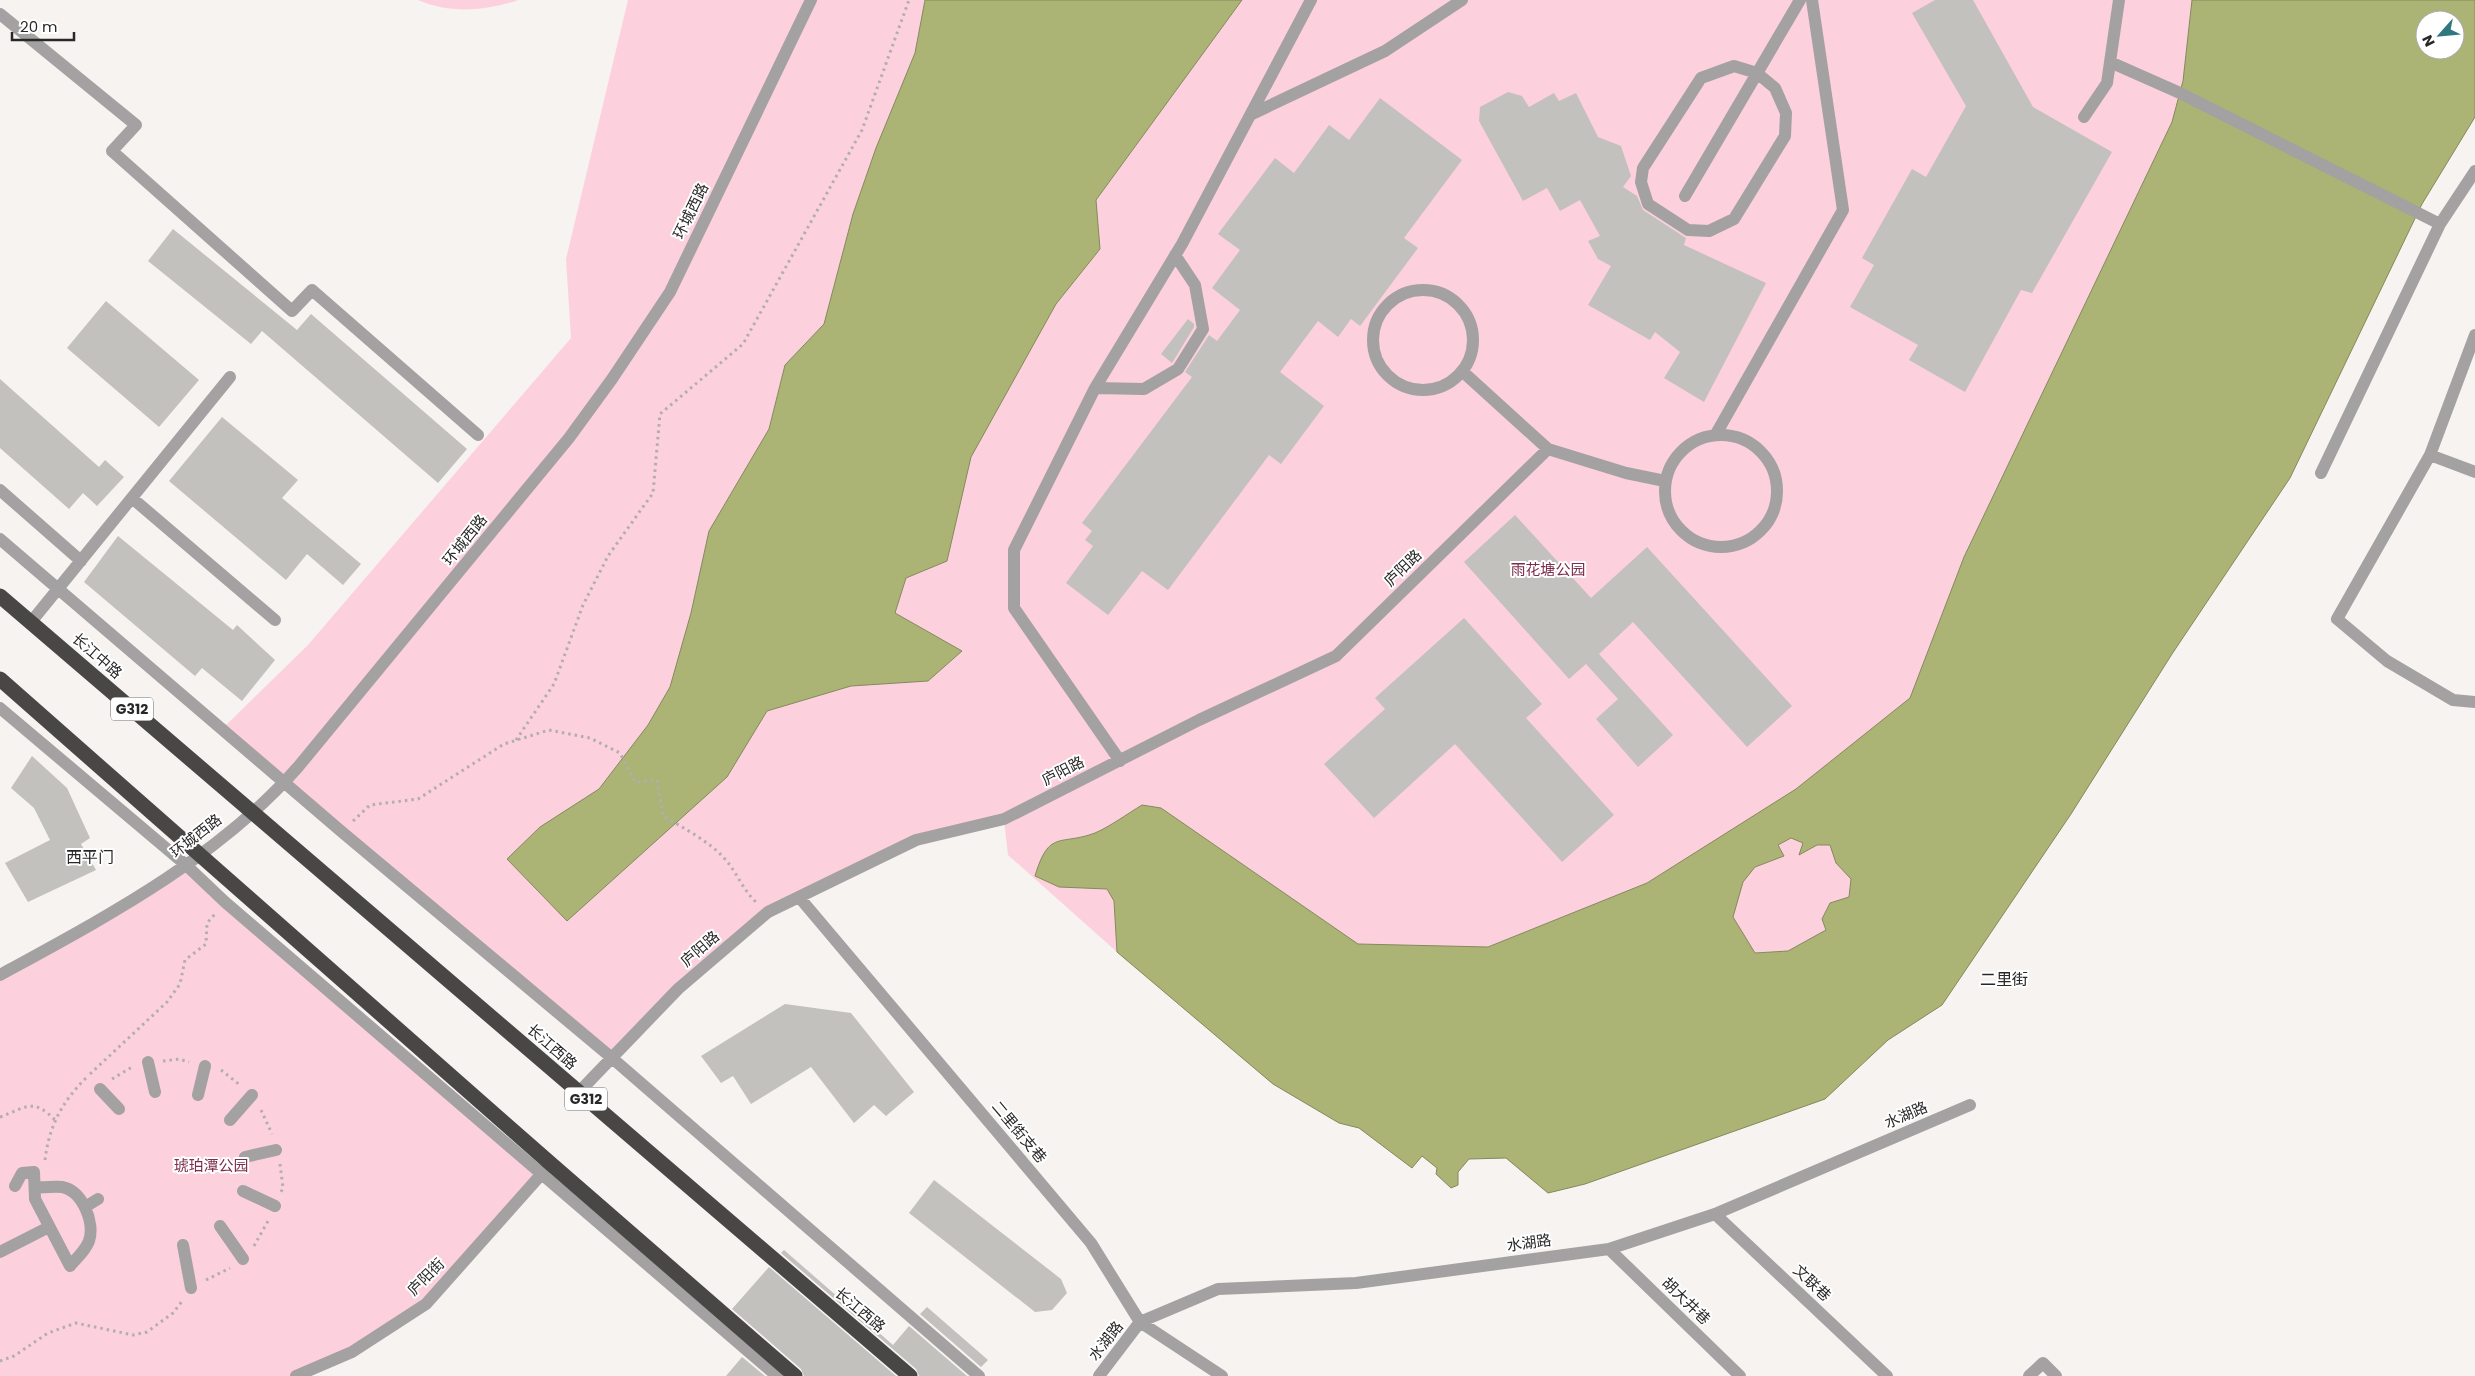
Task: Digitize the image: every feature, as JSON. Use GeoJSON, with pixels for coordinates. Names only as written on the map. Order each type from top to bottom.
{"type":"FeatureCollection","features":[{"type":"Feature","properties":{"kind":"highway","name":"长江中路"},"geometry":{"type":"LineString","coordinates":[[0,596],[257,817]]}},
{"type":"Feature","properties":{"kind":"highway"},"geometry":{"type":"LineString","coordinates":[[0,679],[204,859],[546,1169],[795,1376]]}},
{"type":"Feature","properties":{"kind":"highway","name":"长江西路"},"geometry":{"type":"LineString","coordinates":[[257,817],[910,1376]]}},
{"type":"Feature","properties":{"kind":"street","name":"环城西路"},"geometry":{"type":"LineString","coordinates":[[0,976],[122,907],[186,865],[204,859],[257,817],[569,438],[612,379],[670,292],[811,0]]}},
{"type":"Feature","properties":{"kind":"street"},"geometry":{"type":"LineString","coordinates":[[1120,761],[1014,608],[1014,550],[1095,388],[1175,255],[1252,114],[1311,0]]}},
{"type":"Feature","properties":{"kind":"street"},"geometry":{"type":"LineString","coordinates":[[1252,114],[1385,51],[1462,0]]}},
{"type":"Feature","properties":{"kind":"street"},"geometry":{"type":"LineString","coordinates":[[1685,196],[1800,0]]}},
{"type":"Feature","properties":{"kind":"street"},"geometry":{"type":"LineString","coordinates":[[1716,434],[1844,210],[1812,0]]}},
{"type":"Feature","properties":{"kind":"street"},"geometry":{"type":"LineString","coordinates":[[2084,117],[2107,83],[2119,0]]}},
{"type":"Feature","properties":{"kind":"street"},"geometry":{"type":"LineString","coordinates":[[0,14],[136,125],[112,151],[271,292],[292,310],[312,290],[478,435]]}},
{"type":"Feature","properties":{"kind":"street"},"geometry":{"type":"LineString","coordinates":[[2110,62],[2180,93],[2440,224]]}},
{"type":"Feature","properties":{"kind":"street"},"geometry":{"type":"LineString","coordinates":[[1734,66],[1758,73],[1775,88],[1779,96],[1786,113],[1785,136],[1734,219],[1709,231],[1688,230],[1648,204],[1641,182],[1643,168],[1701,78],[1734,66]]}},
{"type":"Feature","properties":{"kind":"street"},"geometry":{"type":"LineString","coordinates":[[2321,473],[2440,224],[2475,171]]}},
{"type":"Feature","properties":{"kind":"street"},"geometry":{"type":"LineString","coordinates":[[1095,388],[1144,389],[1178,369],[1203,329],[1194,285],[1175,255]]}},
{"type":"Feature","properties":{"kind":"street"},"geometry":{"type":"LineString","coordinates":[[1420,289],[1436,291],[1452,298],[1463,310],[1471,324],[1473,341],[1470,357],[1462,371],[1450,382],[1434,389],[1418,390],[1401,386],[1387,376],[1377,362],[1372,346],[1380,313],[1390,301],[1404,292],[1420,289]]}},
{"type":"Feature","properties":{"kind":"street"},"geometry":{"type":"LineString","coordinates":[[2474,343],[2430,455],[2337,619],[2387,661],[2453,700],[2475,702]]}},
{"type":"Feature","properties":{"kind":"street"},"geometry":{"type":"LineString","coordinates":[[1462,371],[1548,448],[1626,473],[1666,481]]}},
{"type":"Feature","properties":{"kind":"street"},"geometry":{"type":"LineString","coordinates":[[31,622],[230,377]]}},
{"type":"Feature","properties":{"kind":"street"},"geometry":{"type":"LineString","coordinates":[[1716,434],[1734,436],[1752,443],[1765,456],[1774,472],[1777,490],[1774,509],[1765,525],[1752,538],[1735,545],[1716,547],[1698,542],[1683,532],[1671,517],[1666,499],[1666,481],[1672,464],[1683,449],[1698,439],[1716,434]]}},
{"type":"Feature","properties":{"kind":"street","name":"庐阳路"},"geometry":{"type":"LineString","coordinates":[[578,1093],[678,989],[768,912],[916,840],[1004,819],[1336,656],[1548,448]]}},
{"type":"Feature","properties":{"kind":"street"},"geometry":{"type":"LineString","coordinates":[[2430,455],[2475,472]]}},
{"type":"Feature","properties":{"kind":"street"},"geometry":{"type":"LineString","coordinates":[[0,490],[80,560]]}},
{"type":"Feature","properties":{"kind":"street"},"geometry":{"type":"LineString","coordinates":[[132,498],[275,620]]}},
{"type":"Feature","properties":{"kind":"street"},"geometry":{"type":"LineString","coordinates":[[0,539],[284,783],[612,1058],[980,1376]]}},
{"type":"Feature","properties":{"kind":"street"},"geometry":{"type":"LineString","coordinates":[[0,708],[186,865],[225,902],[546,1169],[777,1376]]}},
{"type":"Feature","properties":{"kind":"street","name":"二里街支巷"},"geometry":{"type":"LineString","coordinates":[[799,897],[1091,1243],[1140,1322],[1222,1376]]}},
{"type":"Feature","properties":{"kind":"street"},"geometry":{"type":"LineString","coordinates":[[148,1062],[155,1092]]}},
{"type":"Feature","properties":{"kind":"street"},"geometry":{"type":"LineString","coordinates":[[198,1096],[206,1066]]}},
{"type":"Feature","properties":{"kind":"street"},"geometry":{"type":"LineString","coordinates":[[100,1089],[119,1109]]}},
{"type":"Feature","properties":{"kind":"street"},"geometry":{"type":"LineString","coordinates":[[230,1120],[252,1095]]}},
{"type":"Feature","properties":{"kind":"street","name":"水湖路"},"geometry":{"type":"LineString","coordinates":[[1099,1376],[1140,1322],[1218,1289],[1356,1283],[1609,1249],[1715,1214],[1970,1106]]}},
{"type":"Feature","properties":{"kind":"street"},"geometry":{"type":"LineString","coordinates":[[246,1157],[276,1150]]}},
{"type":"Feature","properties":{"kind":"street","name":"庐阳街"},"geometry":{"type":"LineString","coordinates":[[296,1376],[352,1352],[426,1304],[546,1169]]}},
{"type":"Feature","properties":{"kind":"street"},"geometry":{"type":"LineString","coordinates":[[15,1186],[22,1172],[34,1172],[40,1188],[35,1199],[70,1266],[88,1244],[92,1231],[85,1207],[77,1196],[64,1187],[40,1188]]}},
{"type":"Feature","properties":{"kind":"street"},"geometry":{"type":"LineString","coordinates":[[242,1191],[275,1206]]}},
{"type":"Feature","properties":{"kind":"street"},"geometry":{"type":"LineString","coordinates":[[85,1207],[98,1199]]}},
{"type":"Feature","properties":{"kind":"street","name":"文联巷"},"geometry":{"type":"LineString","coordinates":[[1715,1214],[1887,1376]]}},
{"type":"Feature","properties":{"kind":"street"},"geometry":{"type":"LineString","coordinates":[[220,1226],[243,1260]]}},
{"type":"Feature","properties":{"kind":"street"},"geometry":{"type":"LineString","coordinates":[[0,1252],[49,1227]]}},
{"type":"Feature","properties":{"kind":"street"},"geometry":{"type":"LineString","coordinates":[[183,1244],[191,1288]]}},
{"type":"Feature","properties":{"kind":"street","name":"胡大井巷"},"geometry":{"type":"LineString","coordinates":[[1609,1249],[1740,1376]]}},
{"type":"Feature","properties":{"kind":"street"},"geometry":{"type":"LineString","coordinates":[[2029,1376],[2043,1363],[2056,1376]]}},
{"type":"Feature","properties":{"kind":"path"},"geometry":{"type":"LineString","coordinates":[[516,740],[554,684],[583,605],[608,556],[653,493],[660,414],[743,344],[862,130],[909,0]]}},
{"type":"Feature","properties":{"kind":"path"},"geometry":{"type":"LineString","coordinates":[[342,832],[370,805],[418,799],[504,744],[549,730],[590,738],[620,752],[635,782],[657,780],[663,816],[724,858],[745,892],[768,912]]}},
{"type":"Feature","properties":{"kind":"path"},"geometry":{"type":"LineString","coordinates":[[40,1188],[49,1133],[70,1095],[102,1061],[153,1018],[167,1002],[180,984],[185,960],[206,944],[207,923],[225,902]]}},
{"type":"Feature","properties":{"kind":"path"},"geometry":{"type":"LineString","coordinates":[[0,1361],[14,1356],[48,1333],[76,1323],[133,1335],[147,1332],[173,1313],[191,1288],[243,1260],[258,1241],[283,1188],[276,1150],[257,1099],[223,1070],[179,1060],[148,1062],[131,1067],[100,1089]]}},
{"type":"Feature","properties":{"kind":"path"},"geometry":{"type":"LineString","coordinates":[[0,1117],[30,1105],[43,1107],[56,1121]]}},
{"type":"Feature","properties":{"kind":"green space"},"geometry":{"type":"Polygon","coordinates":[[[418,0],[518,0],[481,9],[455,9],[418,0]]]}},
{"type":"Feature","properties":{"kind":"green space","name":"雨花塘公园"},"geometry":{"type":"Polygon","coordinates":[[[628,0],[2475,0],[2475,117],[2422,204],[2290,478],[2172,654],[2071,814],[1942,1005],[1888,1040],[1825,1099],[1585,1184],[1548,1193],[1506,1158],[1469,1159],[1458,1172],[1458,1185],[1451,1188],[1436,1174],[1437,1168],[1422,1156],[1412,1168],[1359,1128],[1339,1123],[1273,1084],[1117,952],[1008,855],[1004,820],[916,840],[768,912],[612,1058],[222,729],[308,645],[571,338],[566,259],[628,0]]]}},
{"type":"Feature","properties":{"kind":"green space","name":"琥珀潭公园"},"geometry":{"type":"Polygon","coordinates":[[[186,865],[542,1174],[426,1304],[352,1352],[296,1376],[0,1376],[0,975],[186,865]]]}},
{"type":"Feature","properties":{"kind":"shaded area"},"geometry":{"type":"Polygon","coordinates":[[[925,0],[1242,0],[1096,200],[1100,249],[1056,304],[971,457],[947,561],[906,578],[895,613],[962,651],[928,681],[851,686],[767,711],[727,777],[567,921],[507,859],[540,827],[599,789],[648,725],[670,687],[691,613],[709,531],[769,429],[785,365],[824,324],[853,214],[876,148],[915,53],[925,0]]]}},
{"type":"Feature","properties":{"kind":"shaded area"},"geometry":{"type":"Polygon","coordinates":[[[2192,0],[2475,0],[2475,117],[2422,204],[2290,478],[2172,654],[2071,814],[1942,1005],[1888,1040],[1825,1099],[1585,1184],[1548,1193],[1506,1158],[1469,1159],[1458,1172],[1458,1185],[1451,1188],[1436,1174],[1437,1168],[1422,1156],[1412,1168],[1359,1128],[1339,1123],[1273,1084],[1117,952],[1114,901],[1107,889],[1059,887],[1035,876],[1045,851],[1051,845],[1095,833],[1142,805],[1161,808],[1358,944],[1488,947],[1647,883],[1796,789],[1910,698],[1964,557],[2172,122],[2183,81],[2192,0]],[[1791,838],[1778,845],[1784,856],[1755,867],[1743,882],[1733,917],[1755,953],[1788,951],[1826,930],[1822,919],[1830,903],[1849,897],[1851,879],[1836,863],[1830,845],[1817,845],[1799,855],[1803,843],[1791,838]]]}},
{"type":"Feature","properties":{"kind":"building"},"geometry":{"type":"Polygon","coordinates":[[[1935,0],[1973,0],[2033,107],[2112,152],[2032,293],[2021,290],[1965,392],[1909,360],[1918,345],[1850,307],[1874,265],[1862,258],[1912,169],[1926,177],[1966,106],[1912,13],[1935,0]]]}},
{"type":"Feature","properties":{"kind":"building"},"geometry":{"type":"Polygon","coordinates":[[[1508,92],[1522,96],[1529,107],[1554,93],[1559,101],[1576,93],[1598,137],[1621,146],[1631,176],[1623,187],[1637,196],[1643,210],[1686,238],[1684,245],[1766,283],[1704,402],[1664,378],[1680,352],[1655,332],[1650,340],[1588,305],[1611,266],[1598,259],[1588,241],[1600,236],[1580,200],[1560,211],[1547,188],[1523,201],[1479,121],[1480,107],[1508,92]]]}},
{"type":"Feature","properties":{"kind":"building"},"geometry":{"type":"Polygon","coordinates":[[[1380,98],[1462,160],[1404,238],[1418,248],[1360,326],[1351,319],[1338,337],[1318,321],[1280,372],[1324,406],[1281,464],[1269,455],[1168,590],[1142,571],[1108,615],[1066,583],[1093,546],[1085,540],[1092,531],[1082,523],[1192,377],[1185,372],[1209,335],[1217,341],[1240,310],[1212,288],[1240,250],[1218,234],[1275,158],[1294,173],[1329,125],[1349,140],[1380,98]]]}},
{"type":"Feature","properties":{"kind":"building"},"geometry":{"type":"Polygon","coordinates":[[[173,229],[297,330],[311,314],[467,449],[438,483],[262,331],[251,344],[148,261],[173,229]]]}},
{"type":"Feature","properties":{"kind":"building"},"geometry":{"type":"Polygon","coordinates":[[[106,301],[199,380],[159,427],[67,348],[106,301]]]}},
{"type":"Feature","properties":{"kind":"building"},"geometry":{"type":"Polygon","coordinates":[[[1188,319],[1194,324],[1194,327],[1172,363],[1161,354],[1188,319]]]}},
{"type":"Feature","properties":{"kind":"building"},"geometry":{"type":"Polygon","coordinates":[[[0,379],[99,467],[105,460],[124,477],[97,506],[83,493],[69,509],[0,448],[0,379]]]}},
{"type":"Feature","properties":{"kind":"building"},"geometry":{"type":"Polygon","coordinates":[[[222,417],[298,480],[282,498],[361,564],[343,585],[307,554],[286,580],[169,481],[222,417]]]}},
{"type":"Feature","properties":{"kind":"building"},"geometry":{"type":"Polygon","coordinates":[[[1515,515],[1591,598],[1647,547],[1792,706],[1747,747],[1633,622],[1599,654],[1673,735],[1638,767],[1596,719],[1618,699],[1586,664],[1569,679],[1464,562],[1515,515]]]}},
{"type":"Feature","properties":{"kind":"building"},"geometry":{"type":"Polygon","coordinates":[[[118,536],[233,630],[237,625],[275,660],[242,701],[202,668],[195,676],[84,582],[118,536]]]}},
{"type":"Feature","properties":{"kind":"building"},"geometry":{"type":"Polygon","coordinates":[[[1464,618],[1542,704],[1526,718],[1614,815],[1562,862],[1455,744],[1374,818],[1324,764],[1385,709],[1375,698],[1464,618]]]}},
{"type":"Feature","properties":{"kind":"building"},"geometry":{"type":"Polygon","coordinates":[[[32,756],[67,788],[90,838],[81,844],[96,870],[28,902],[5,863],[50,840],[34,808],[11,788],[32,756]]]}},
{"type":"Feature","properties":{"kind":"building"},"geometry":{"type":"Polygon","coordinates":[[[785,1004],[851,1013],[914,1092],[886,1116],[874,1105],[854,1123],[811,1067],[751,1104],[733,1076],[721,1083],[701,1056],[785,1004]]]}},
{"type":"Feature","properties":{"kind":"building"},"geometry":{"type":"Polygon","coordinates":[[[934,1180],[1061,1279],[1067,1293],[1052,1310],[1035,1312],[909,1213],[934,1180]]]}},
{"type":"Feature","properties":{"kind":"building"},"geometry":{"type":"Polygon","coordinates":[[[784,1250],[893,1345],[909,1326],[967,1376],[919,1376],[916,1369],[781,1253],[784,1250]]]}},
{"type":"Feature","properties":{"kind":"building"},"geometry":{"type":"Polygon","coordinates":[[[769,1267],[896,1376],[804,1376],[801,1369],[732,1309],[769,1267]]]}},
{"type":"Feature","properties":{"kind":"building"},"geometry":{"type":"Polygon","coordinates":[[[927,1307],[988,1360],[981,1367],[920,1314],[927,1307]]]}},
{"type":"Feature","properties":{"kind":"building"},"geometry":{"type":"Polygon","coordinates":[[[742,1357],[765,1376],[726,1376],[742,1357]]]}},
{"type":"Feature","properties":{"kind":"district","name":"西平门"},"geometry":{"type":"Point","coordinates":[90,857]}},
{"type":"Feature","properties":{"kind":"district","name":"二里街"},"geometry":{"type":"Point","coordinates":[2004,979]}}]}
